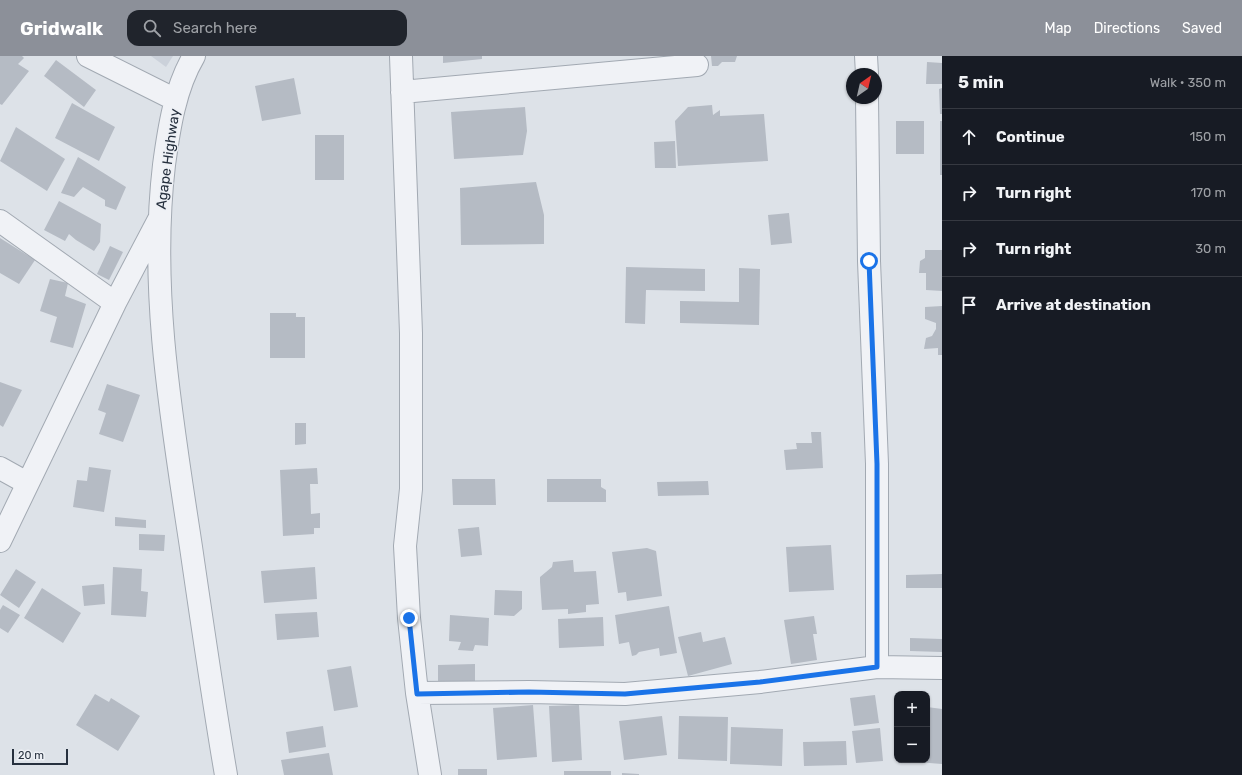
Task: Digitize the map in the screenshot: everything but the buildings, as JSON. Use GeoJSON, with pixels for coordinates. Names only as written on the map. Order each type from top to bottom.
{"type":"FeatureCollection","features":[{"type":"Feature","properties":{"kind":"street"},"geometry":{"type":"LineString","coordinates":[[88,56],[176,100]]}},
{"type":"Feature","properties":{"kind":"street"},"geometry":{"type":"LineString","coordinates":[[401,56],[411,333],[411,489],[405,546],[409,618],[417,694],[430,775]]}},
{"type":"Feature","properties":{"kind":"street"},"geometry":{"type":"LineString","coordinates":[[866,56],[867,68]]}},
{"type":"Feature","properties":{"kind":"street","name":"Agape Highway"},"geometry":{"type":"LineString","coordinates":[[189,59],[176,100],[167,144],[161,192],[160,309],[174,436],[226,775]]}},
{"type":"Feature","properties":{"kind":"street"},"geometry":{"type":"LineString","coordinates":[[402,92],[697,64]]}},
{"type":"Feature","properties":{"kind":"street"},"geometry":{"type":"LineString","coordinates":[[867,104],[869,261],[877,464],[877,667]]}},
{"type":"Feature","properties":{"kind":"street"},"geometry":{"type":"LineString","coordinates":[[0,541],[115,303],[160,218]]}},
{"type":"Feature","properties":{"kind":"street"},"geometry":{"type":"LineString","coordinates":[[0,221],[115,303]]}},
{"type":"Feature","properties":{"kind":"street"},"geometry":{"type":"LineString","coordinates":[[0,468],[27,483]]}},
{"type":"Feature","properties":{"kind":"street"},"geometry":{"type":"LineString","coordinates":[[417,694],[529,692],[625,694],[760,682],[877,667],[942,668]]}},
{"type":"Feature","properties":{"kind":"shaded area"},"geometry":{"type":"Polygon","coordinates":[[[151,56],[173,56],[166,67],[151,56]]]}},
{"type":"Feature","properties":{"kind":"route"},"geometry":{"type":"LineString","coordinates":[[409,618],[417,694],[529,692],[625,694],[760,682],[877,667],[877,464],[869,261]]}}]}
